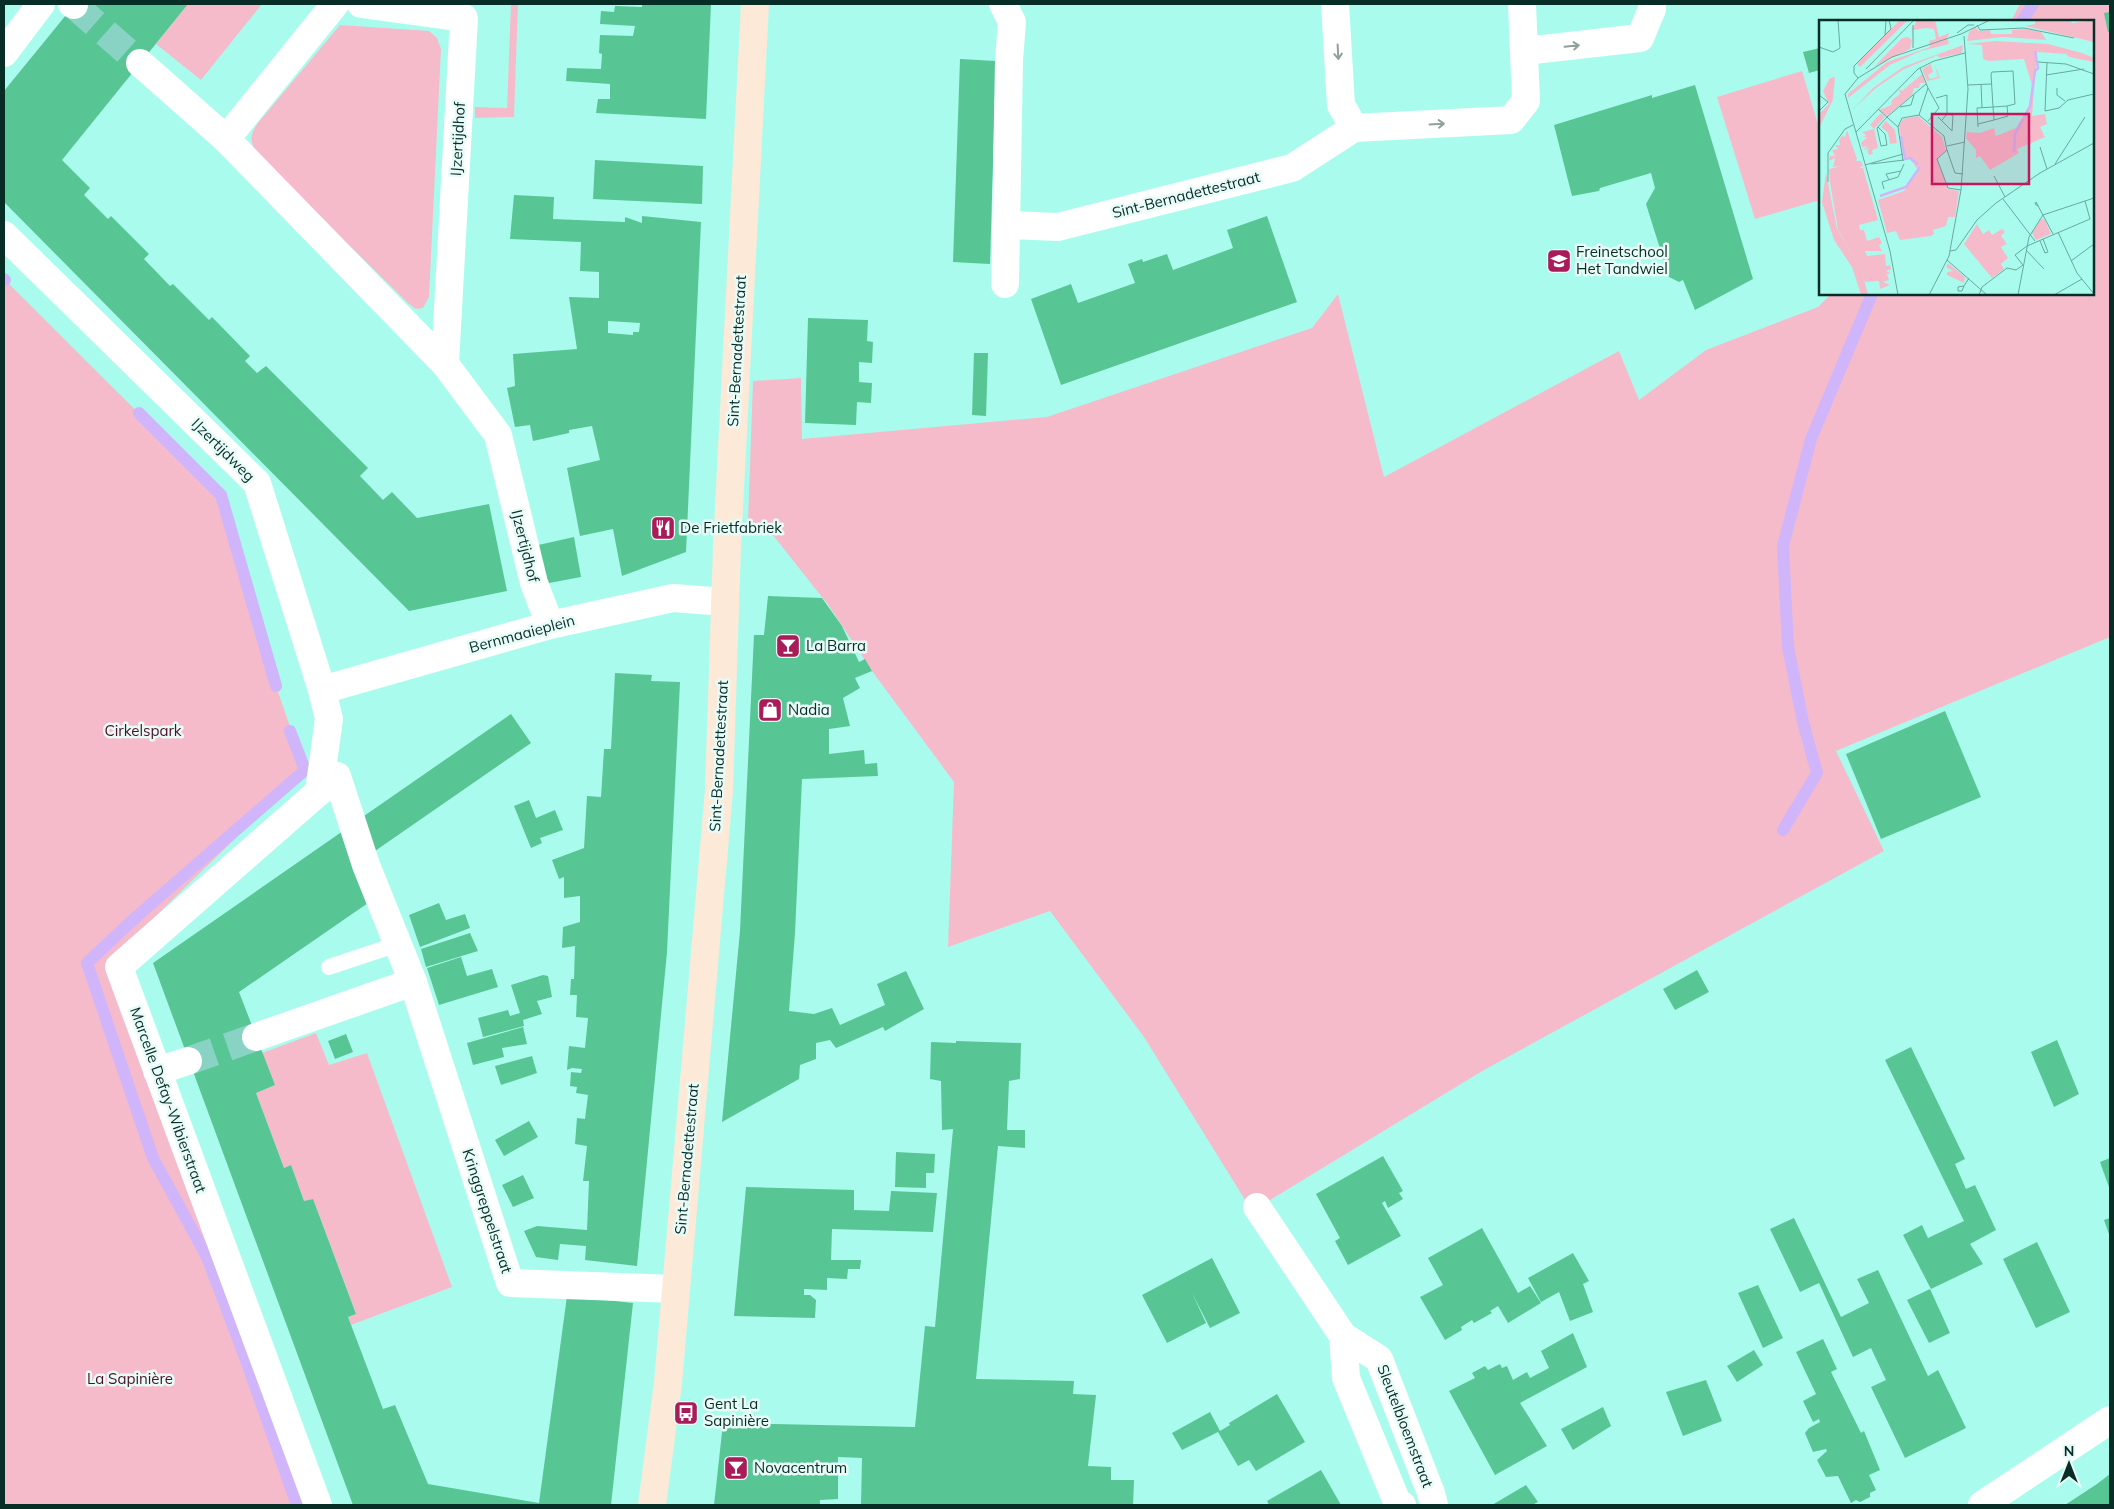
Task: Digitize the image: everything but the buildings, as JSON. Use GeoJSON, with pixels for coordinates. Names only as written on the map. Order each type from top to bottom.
{"type":"FeatureCollection","features":[{"type":"Feature","properties":{"kind":"street"},"geometry":{"type":"LineString","coordinates":[[4,53],[41,4]]}},
{"type":"Feature","properties":{"kind":"street"},"geometry":{"type":"LineString","coordinates":[[226,139],[335,4]]}},
{"type":"Feature","properties":{"kind":"street","name":"IJzertijdhof"},"geometry":{"type":"LineString","coordinates":[[361,4],[464,18],[445,364]]}},
{"type":"Feature","properties":{"kind":"street","name":"Sint-Bernadettestraat"},"geometry":{"type":"LineString","coordinates":[[652,1505],[668,1384],[675,1289],[701,1019],[719,790],[725,602],[754,4]]}},
{"type":"Feature","properties":{"kind":"street"},"geometry":{"type":"LineString","coordinates":[[1003,4],[1012,22],[1009,60],[1005,284]]}},
{"type":"Feature","properties":{"kind":"street"},"geometry":{"type":"LineString","coordinates":[[1335,4],[1340,105],[1354,128]]}},
{"type":"Feature","properties":{"kind":"street","name":"Sint-Bernadettestraat"},"geometry":{"type":"LineString","coordinates":[[1007,225],[1058,227],[1292,168],[1354,128],[1511,120],[1526,101],[1522,4]]}},
{"type":"Feature","properties":{"kind":"street"},"geometry":{"type":"LineString","coordinates":[[1524,51],[1640,38],[1652,9],[1652,4]]}},
{"type":"Feature","properties":{"kind":"street","name":"IJzertijdhof"},"geometry":{"type":"LineString","coordinates":[[140,63],[226,139],[445,364],[498,435],[534,583],[550,625]]}},
{"type":"Feature","properties":{"kind":"street","name":"IJzertijdweg"},"geometry":{"type":"LineString","coordinates":[[4,235],[257,483],[322,690],[329,719],[328,784]]}},
{"type":"Feature","properties":{"kind":"street","name":"Bernmaaieplein"},"geometry":{"type":"LineString","coordinates":[[322,690],[550,625],[673,598],[725,602]]}},
{"type":"Feature","properties":{"kind":"street","name":"Kringgreppelstraat"},"geometry":{"type":"LineString","coordinates":[[328,784],[366,865],[413,982],[510,1283],[675,1289]]}},
{"type":"Feature","properties":{"kind":"street","name":"Marcelle Defay-Wibierstraat"},"geometry":{"type":"LineString","coordinates":[[318,1505],[119,967],[328,784]]}},
{"type":"Feature","properties":{"kind":"street"},"geometry":{"type":"LineString","coordinates":[[256,1037],[413,982]]}},
{"type":"Feature","properties":{"kind":"street"},"geometry":{"type":"LineString","coordinates":[[157,1071],[188,1061]]}},
{"type":"Feature","properties":{"kind":"street","name":"Sleutelbloemstraat"},"geometry":{"type":"LineString","coordinates":[[1257,1207],[1343,1336],[1379,1359],[1434,1505]]}},
{"type":"Feature","properties":{"kind":"street","name":"Sleutelbloemstraat"},"geometry":{"type":"LineString","coordinates":[[1343,1336],[1346,1378],[1397,1502],[1402,1505]]}},
{"type":"Feature","properties":{"kind":"street"},"geometry":{"type":"LineString","coordinates":[[1982,1505],[2110,1420]]}},
{"type":"Feature","properties":{"kind":"lane"},"geometry":{"type":"LineString","coordinates":[[329,967],[398,944]]}},
{"type":"Feature","properties":{"kind":"green space"},"geometry":{"type":"Polygon","coordinates":[[[188,4],[262,4],[201,80],[156,44],[188,4]]]}},
{"type":"Feature","properties":{"kind":"green space"},"geometry":{"type":"Polygon","coordinates":[[[511,4],[518,4],[514,117],[475,118],[475,107],[507,108],[511,4]]]}},
{"type":"Feature","properties":{"kind":"green space"},"geometry":{"type":"Polygon","coordinates":[[[2020,4],[2110,4],[2110,637],[1836,751],[1884,851],[1484,1070],[1252,1211],[1144,1037],[1050,911],[948,947],[954,782],[872,671],[829,606],[769,530],[748,521],[753,381],[801,378],[802,439],[1047,417],[1312,328],[1338,294],[1384,477],[1619,351],[1639,400],[1706,350],[1818,307],[1830,295],[2094,295],[2094,20],[2012,20],[2020,4]]]}},
{"type":"Feature","properties":{"kind":"green space"},"geometry":{"type":"Polygon","coordinates":[[[340,25],[429,31],[437,38],[441,49],[429,297],[423,308],[416,309],[409,304],[261,159],[253,145],[251,137],[258,123],[340,25]]]}},
{"type":"Feature","properties":{"kind":"green space"},"geometry":{"type":"Polygon","coordinates":[[[1802,71],[1819,128],[1819,200],[1755,219],[1717,97],[1802,71]]]}},
{"type":"Feature","properties":{"kind":"green space","name":"Cirkelspark"},"geometry":{"type":"Polygon","coordinates":[[[4,279],[221,495],[276,686],[305,770],[105,966],[173,1116],[307,1505],[4,1505],[4,279]]]}},
{"type":"Feature","properties":{"kind":"green space"},"geometry":{"type":"Polygon","coordinates":[[[316,1033],[329,1065],[367,1053],[452,1287],[351,1325],[348,1317],[356,1314],[313,1199],[304,1201],[291,1165],[284,1168],[256,1093],[275,1085],[262,1053],[316,1033]]]}},
{"type":"Feature","properties":{"kind":"waterway"},"geometry":{"type":"LineString","coordinates":[[2023,20],[2033,4]]}},
{"type":"Feature","properties":{"kind":"waterway"},"geometry":{"type":"LineString","coordinates":[[1783,830],[1817,773],[1803,722],[1788,647],[1783,546],[1811,439],[1872,295]]}},
{"type":"Feature","properties":{"kind":"waterway"},"geometry":{"type":"LineString","coordinates":[[139,413],[221,495],[276,686]]}},
{"type":"Feature","properties":{"kind":"waterway"},"geometry":{"type":"LineString","coordinates":[[290,731],[305,770],[135,918],[87,963],[153,1158],[207,1257],[297,1505]]}},
{"type":"Feature","properties":{"kind":"tunnel"},"geometry":{"type":"LineString","coordinates":[[74,5],[140,63]]}},
{"type":"Feature","properties":{"kind":"tunnel"},"geometry":{"type":"LineString","coordinates":[[188,1061],[256,1037]]}},
{"type":"Feature","properties":{"kind":"place","name":"Freinetschool Het Tandwiel"},"geometry":{"type":"Point","coordinates":[1559,261]}},
{"type":"Feature","properties":{"kind":"place","name":"De Frietfabriek"},"geometry":{"type":"Point","coordinates":[663,528]}},
{"type":"Feature","properties":{"kind":"place","name":"La Barra"},"geometry":{"type":"Point","coordinates":[788,646]}},
{"type":"Feature","properties":{"kind":"place","name":"Nadia"},"geometry":{"type":"Point","coordinates":[770,710]}},
{"type":"Feature","properties":{"kind":"place","name":"Gent La Sapinière"},"geometry":{"type":"Point","coordinates":[686,1413]}},
{"type":"Feature","properties":{"kind":"place","name":"Novacentrum"},"geometry":{"type":"Point","coordinates":[736,1468]}},
{"type":"Feature","properties":{"kind":"park label","name":"La Sapinière"},"geometry":{"type":"Point","coordinates":[130,1379]}}]}
